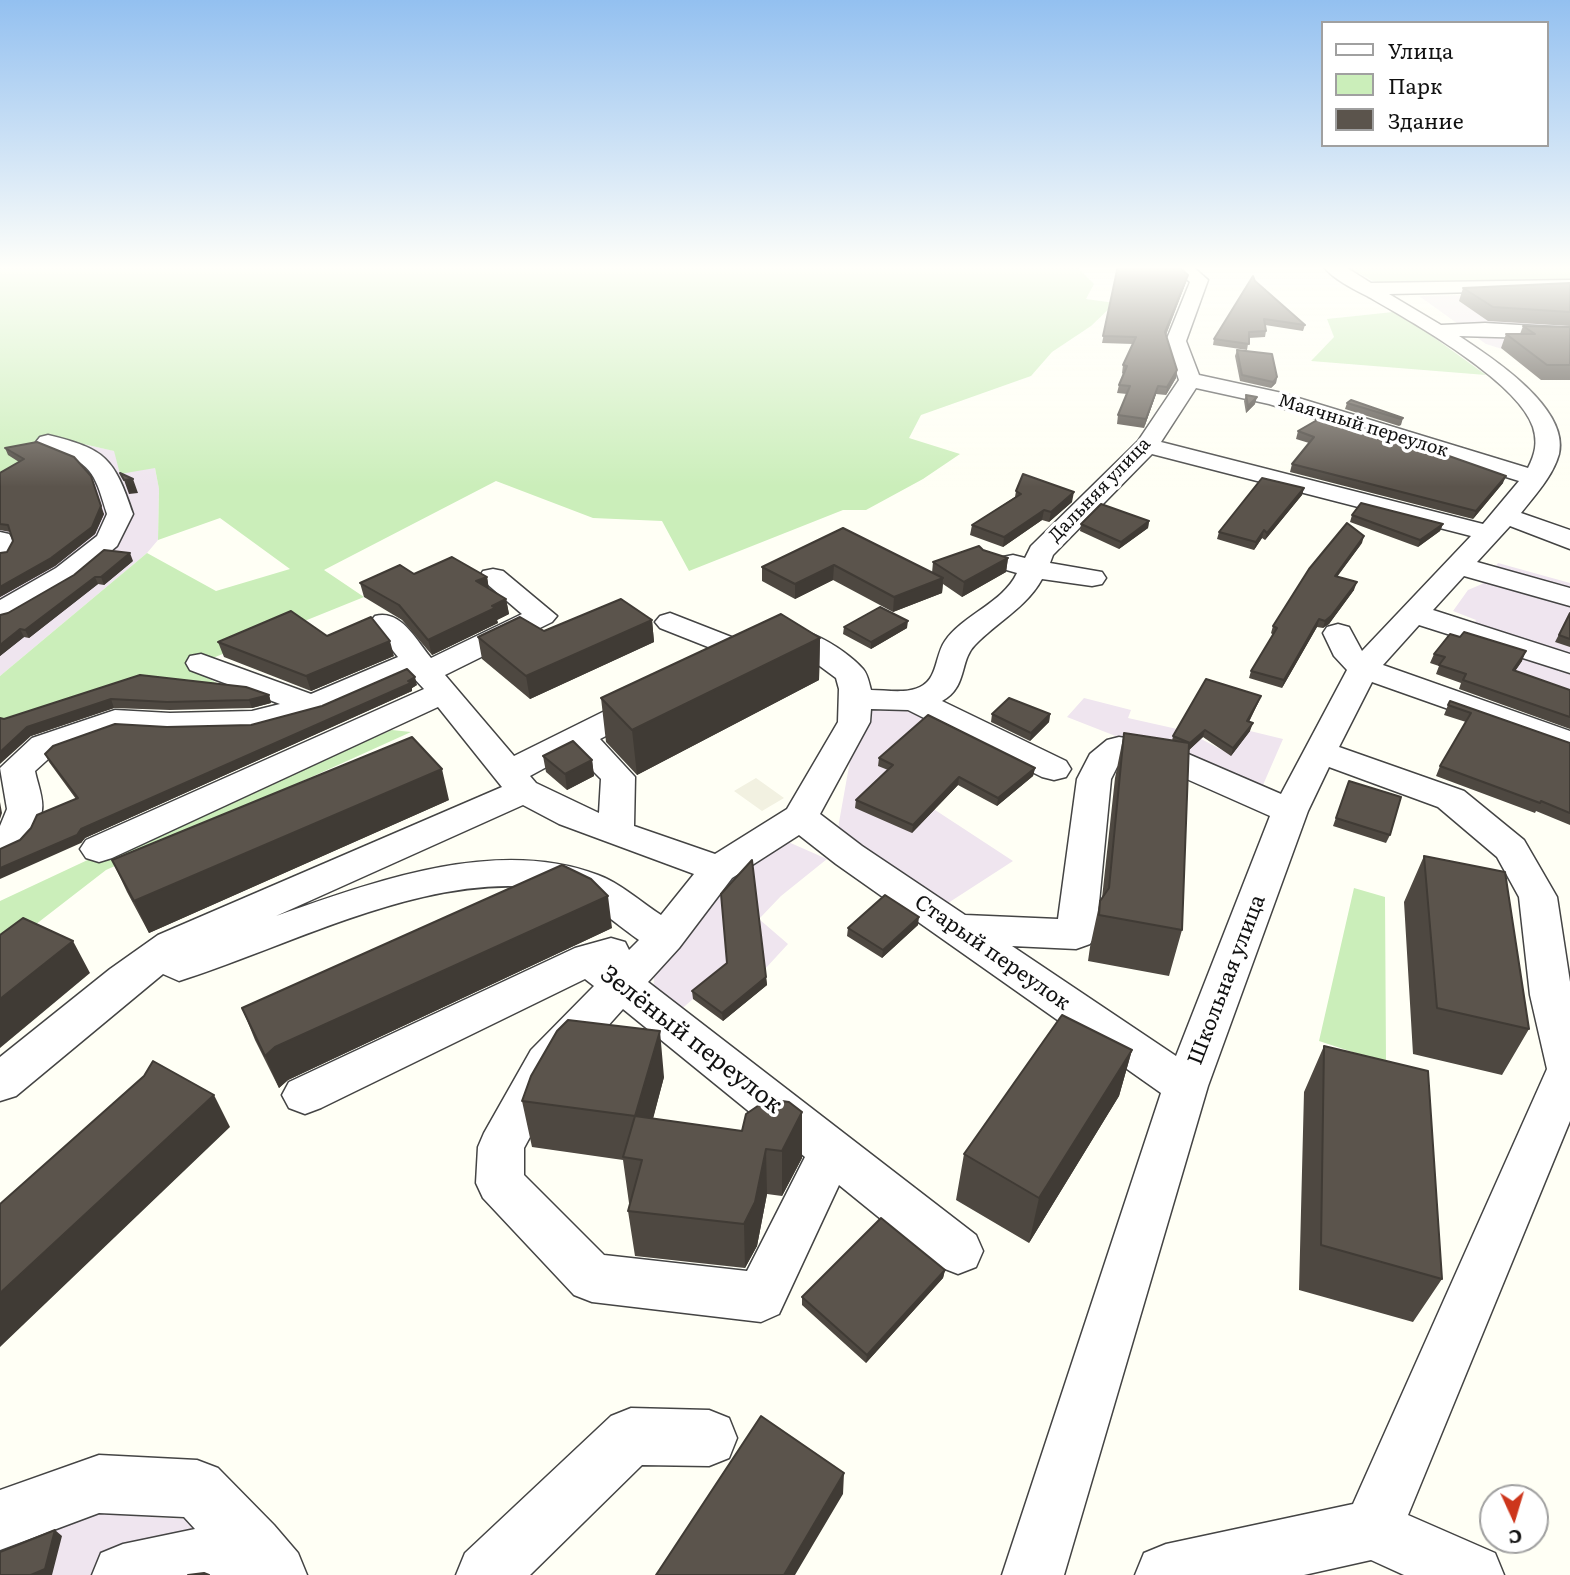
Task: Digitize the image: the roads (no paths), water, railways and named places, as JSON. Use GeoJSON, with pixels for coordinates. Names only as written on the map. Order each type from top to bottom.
{"type":"FeatureCollection","features":[{"type":"Feature","properties":{"kind":"street"},"geometry":{"type":"LineString","coordinates":[[1177,340],[1189,380]]}},
{"type":"Feature","properties":{"kind":"street"},"geometry":{"type":"LineString","coordinates":[[1449,340],[1478,358],[1529,401],[1544,426],[1551,461]]}},
{"type":"Feature","properties":{"kind":"street","name":"Дальняя улица"},"geometry":{"type":"LineString","coordinates":[[914,700],[934,693],[947,679],[958,644],[1005,605],[1027,582],[1041,552],[1147,446],[1189,380]]}},
{"type":"Feature","properties":{"kind":"street","name":"Маячный переулок"},"geometry":{"type":"LineString","coordinates":[[1189,380],[1551,461]]}},
{"type":"Feature","properties":{"kind":"street"},"geometry":{"type":"LineString","coordinates":[[0,613],[66,574],[108,540],[120,514],[107,472],[86,452],[48,442]]}},
{"type":"Feature","properties":{"kind":"street"},"geometry":{"type":"LineString","coordinates":[[1147,446],[1497,525],[1555,532],[1570,541]]}},
{"type":"Feature","properties":{"kind":"street","name":"Школьная улица"},"geometry":{"type":"LineString","coordinates":[[1033,1575],[1186,1086],[1290,811],[1363,668],[1460,566],[1551,461]]}},
{"type":"Feature","properties":{"kind":"street"},"geometry":{"type":"LineString","coordinates":[[0,540],[0,551]]}},
{"type":"Feature","properties":{"kind":"street"},"geometry":{"type":"LineString","coordinates":[[992,556],[1032,569],[1092,578]]}},
{"type":"Feature","properties":{"kind":"street"},"geometry":{"type":"LineString","coordinates":[[1460,566],[1570,597]]}},
{"type":"Feature","properties":{"kind":"street"},"geometry":{"type":"LineString","coordinates":[[99,849],[542,616],[493,577]]}},
{"type":"Feature","properties":{"kind":"street"},"geometry":{"type":"LineString","coordinates":[[1415,614],[1570,664]]}},
{"type":"Feature","properties":{"kind":"street"},"geometry":{"type":"LineString","coordinates":[[385,622],[516,782],[572,816],[719,869]]}},
{"type":"Feature","properties":{"kind":"street"},"geometry":{"type":"LineString","coordinates":[[670,622],[746,653]]}},
{"type":"Feature","properties":{"kind":"street"},"geometry":{"type":"LineString","coordinates":[[1338,633],[1349,656],[1363,668],[1570,742]]}},
{"type":"Feature","properties":{"kind":"street"},"geometry":{"type":"LineString","coordinates":[[305,1095],[604,971],[666,938],[719,869],[800,817],[854,722],[855,699],[851,674],[802,639],[784,637],[710,671]]}},
{"type":"Feature","properties":{"kind":"street"},"geometry":{"type":"LineString","coordinates":[[201,663],[313,705]]}},
{"type":"Feature","properties":{"kind":"street"},"geometry":{"type":"LineString","coordinates":[[0,845],[13,838],[25,809],[17,768],[44,745],[115,720],[170,723],[253,721],[427,676]]}},
{"type":"Feature","properties":{"kind":"street"},"geometry":{"type":"LineString","coordinates":[[0,1083],[125,980],[172,946],[516,782],[578,737],[674,689]]}},
{"type":"Feature","properties":{"kind":"street"},"geometry":{"type":"LineString","coordinates":[[855,699],[914,700],[1054,769]]}},
{"type":"Feature","properties":{"kind":"street"},"geometry":{"type":"LineString","coordinates":[[578,737],[618,777],[616,833]]}},
{"type":"Feature","properties":{"kind":"street"},"geometry":{"type":"LineString","coordinates":[[958,929],[1076,934],[1094,779],[1102,762],[1119,747],[1153,751],[1290,811]]}},
{"type":"Feature","properties":{"kind":"street"},"geometry":{"type":"LineString","coordinates":[[1320,752],[1451,799],[1511,849],[1538,897],[1551,995],[1569,1068],[1372,1530]]}},
{"type":"Feature","properties":{"kind":"street","name":"Старый переулок"},"geometry":{"type":"LineString","coordinates":[[800,817],[849,855],[1186,1086]]}},
{"type":"Feature","properties":{"kind":"street"},"geometry":{"type":"LineString","coordinates":[[125,980],[135,986],[166,971],[358,902],[459,876],[533,874],[587,885],[666,938]]}},
{"type":"Feature","properties":{"kind":"street"},"geometry":{"type":"LineString","coordinates":[[604,971],[547,1063],[500,1147],[500,1183],[592,1278],[761,1297],[832,1151]]}},
{"type":"Feature","properties":{"kind":"street","name":"Зелёный переулок"},"geometry":{"type":"LineString","coordinates":[[604,971],[958,1251]]}},
{"type":"Feature","properties":{"kind":"street"},"geometry":{"type":"LineString","coordinates":[[487,1575],[631,1436],[709,1438]]}},
{"type":"Feature","properties":{"kind":"street"},"geometry":{"type":"LineString","coordinates":[[0,1520],[99,1483],[197,1489],[264,1560]]}},
{"type":"Feature","properties":{"kind":"street"},"geometry":{"type":"LineString","coordinates":[[1166,1575],[1372,1530],[1473,1575]]}},
{"type":"Feature","properties":{"kind":"street"},"geometry":{"type":"LineString","coordinates":[[123,1575],[264,1560]]}}]}
